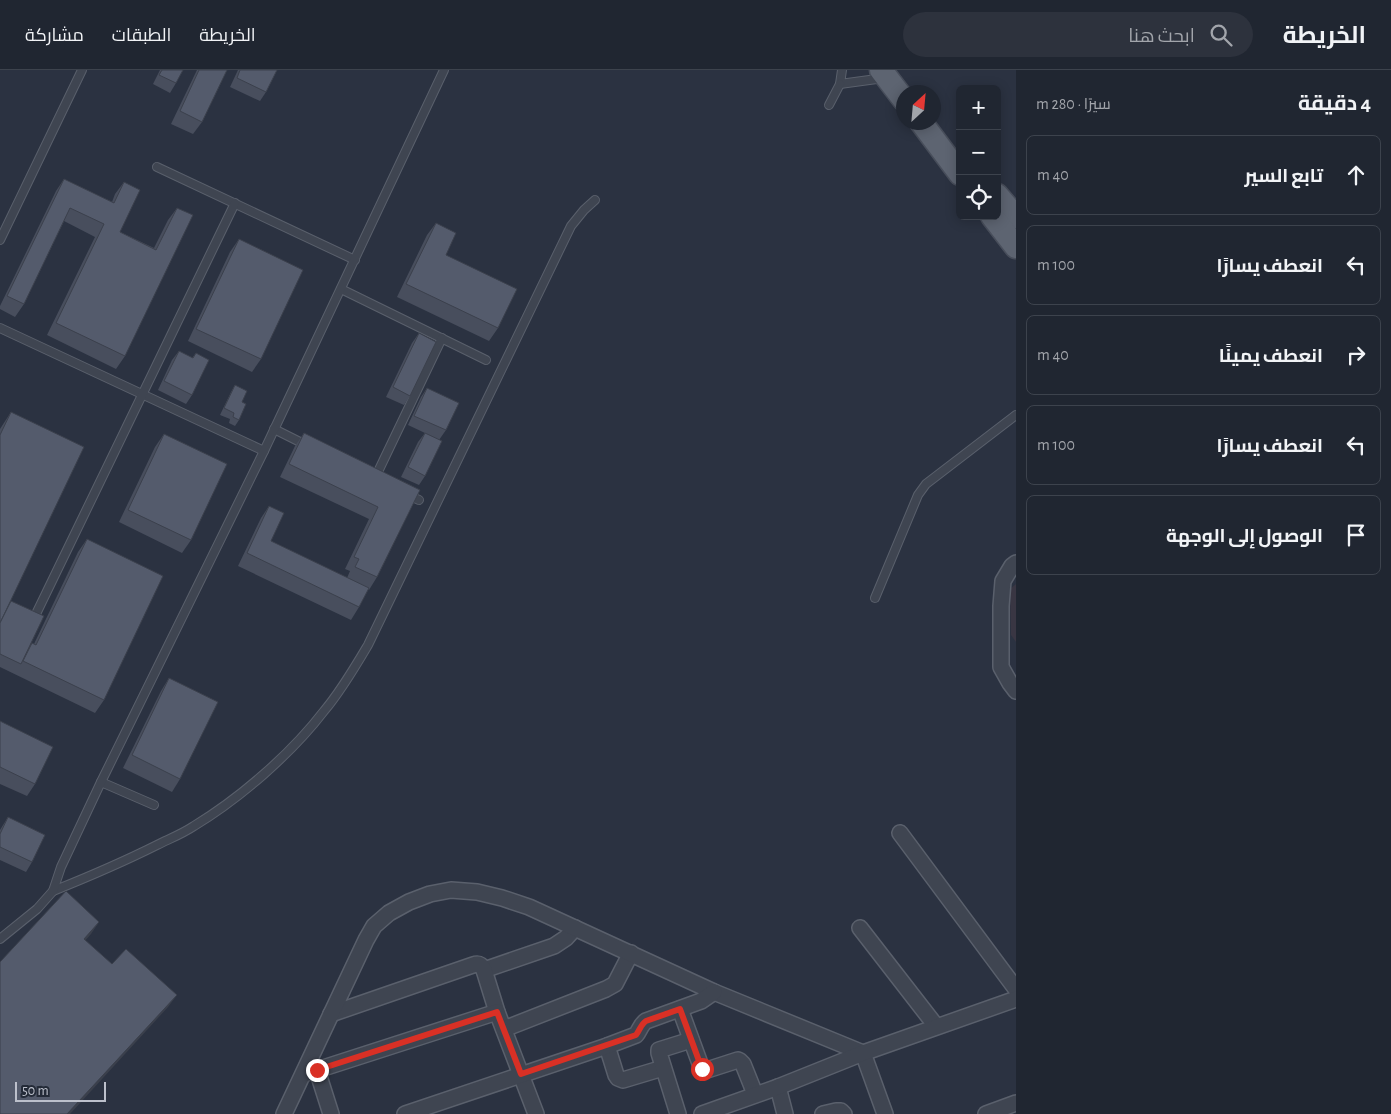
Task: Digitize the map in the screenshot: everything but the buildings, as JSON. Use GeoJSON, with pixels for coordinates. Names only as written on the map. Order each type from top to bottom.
{"type":"FeatureCollection","features":[{"type":"Feature","properties":{"kind":"main road"},"geometry":{"type":"LineString","coordinates":[[889,72],[907,85]]}},
{"type":"Feature","properties":{"kind":"main road"},"geometry":{"type":"LineString","coordinates":[[889,72],[896,85]]}},
{"type":"Feature","properties":{"kind":"main road"},"geometry":{"type":"LineString","coordinates":[[941,125],[956,146]]}},
{"type":"Feature","properties":{"kind":"main road"},"geometry":{"type":"LineString","coordinates":[[927,130],[956,169]]}},
{"type":"Feature","properties":{"kind":"main road"},"geometry":{"type":"LineString","coordinates":[[1001,200],[1016,217]]}},
{"type":"Feature","properties":{"kind":"main road"},"geometry":{"type":"LineString","coordinates":[[995,220],[1016,247]]}},
{"type":"Feature","properties":{"kind":"street"},"geometry":{"type":"LineString","coordinates":[[1016,563],[1003,581],[1001,667],[1016,692]]}},
{"type":"Feature","properties":{"kind":"street"},"geometry":{"type":"LineString","coordinates":[[900,833],[1016,989]]}},
{"type":"Feature","properties":{"kind":"street"},"geometry":{"type":"LineString","coordinates":[[284,1114],[310,1072],[330,1014],[374,926],[389,912],[409,902],[430,894],[451,890],[476,892],[529,907],[714,992],[863,1053],[885,1114]]}},
{"type":"Feature","properties":{"kind":"street"},"geometry":{"type":"LineString","coordinates":[[484,970],[554,946],[566,938],[575,928]]}},
{"type":"Feature","properties":{"kind":"street"},"geometry":{"type":"LineString","coordinates":[[860,928],[936,1026]]}},
{"type":"Feature","properties":{"kind":"street"},"geometry":{"type":"LineString","coordinates":[[504,1029],[615,984],[631,953]]}},
{"type":"Feature","properties":{"kind":"street"},"geometry":{"type":"LineString","coordinates":[[330,1014],[473,964],[482,965],[497,1012],[536,1114]]}},
{"type":"Feature","properties":{"kind":"street"},"geometry":{"type":"LineString","coordinates":[[405,1114],[636,1035],[643,1022],[701,1001],[714,992]]}},
{"type":"Feature","properties":{"kind":"street"},"geometry":{"type":"LineString","coordinates":[[702,1114],[1016,998]]}},
{"type":"Feature","properties":{"kind":"street"},"geometry":{"type":"LineString","coordinates":[[680,1009],[702,1069],[707,1070],[738,1060],[743,1064],[755,1094]]}},
{"type":"Feature","properties":{"kind":"street"},"geometry":{"type":"LineString","coordinates":[[310,1072],[497,1012]]}},
{"type":"Feature","properties":{"kind":"street"},"geometry":{"type":"LineString","coordinates":[[678,1114],[659,1050],[690,1040]]}},
{"type":"Feature","properties":{"kind":"street"},"geometry":{"type":"LineString","coordinates":[[607,1046],[616,1075],[623,1080],[663,1068]]}},
{"type":"Feature","properties":{"kind":"street"},"geometry":{"type":"LineString","coordinates":[[310,1072],[331,1114]]}},
{"type":"Feature","properties":{"kind":"street"},"geometry":{"type":"LineString","coordinates":[[778,1086],[786,1114]]}},
{"type":"Feature","properties":{"kind":"street"},"geometry":{"type":"LineString","coordinates":[[986,1114],[1016,1103]]}},
{"type":"Feature","properties":{"kind":"street"},"geometry":{"type":"LineString","coordinates":[[823,1114],[836,1111],[841,1111],[844,1114]]}},
{"type":"Feature","properties":{"kind":"lane"},"geometry":{"type":"LineString","coordinates":[[0,240],[82,70]]}},
{"type":"Feature","properties":{"kind":"lane"},"geometry":{"type":"LineString","coordinates":[[0,939],[36,909],[53,890],[61,867],[101,782],[264,451],[444,70]]}},
{"type":"Feature","properties":{"kind":"lane"},"geometry":{"type":"LineString","coordinates":[[829,105],[840,84],[842,70]]}},
{"type":"Feature","properties":{"kind":"lane"},"geometry":{"type":"LineString","coordinates":[[840,84],[889,72]]}},
{"type":"Feature","properties":{"kind":"lane"},"geometry":{"type":"LineString","coordinates":[[157,167],[354,260]]}},
{"type":"Feature","properties":{"kind":"lane"},"geometry":{"type":"LineString","coordinates":[[53,890],[83,879],[193,827],[227,804],[264,774],[324,712],[368,645],[571,226],[595,200]]}},
{"type":"Feature","properties":{"kind":"lane"},"geometry":{"type":"LineString","coordinates":[[36,614],[235,203]]}},
{"type":"Feature","properties":{"kind":"lane"},"geometry":{"type":"LineString","coordinates":[[341,289],[486,360]]}},
{"type":"Feature","properties":{"kind":"lane"},"geometry":{"type":"LineString","coordinates":[[0,328],[264,451]]}},
{"type":"Feature","properties":{"kind":"lane"},"geometry":{"type":"LineString","coordinates":[[375,478],[442,338]]}},
{"type":"Feature","properties":{"kind":"lane"},"geometry":{"type":"LineString","coordinates":[[875,598],[918,494],[926,484],[1016,415]]}},
{"type":"Feature","properties":{"kind":"lane"},"geometry":{"type":"LineString","coordinates":[[274,429],[316,450]]}},
{"type":"Feature","properties":{"kind":"lane"},"geometry":{"type":"LineString","coordinates":[[367,474],[384,483]]}},
{"type":"Feature","properties":{"kind":"lane"},"geometry":{"type":"LineString","coordinates":[[402,491],[419,500]]}},
{"type":"Feature","properties":{"kind":"lane"},"geometry":{"type":"LineString","coordinates":[[101,782],[154,805]]}},
{"type":"Feature","properties":{"kind":"shaded area"},"geometry":{"type":"Polygon","coordinates":[[[1016,584],[1016,642],[1011,635],[1010,589],[1016,584]]]}},
{"type":"Feature","properties":{"kind":"route"},"geometry":{"type":"LineString","coordinates":[[317,1070],[497,1012],[521,1074],[636,1035],[643,1022],[680,1009],[702,1069]]}}]}
